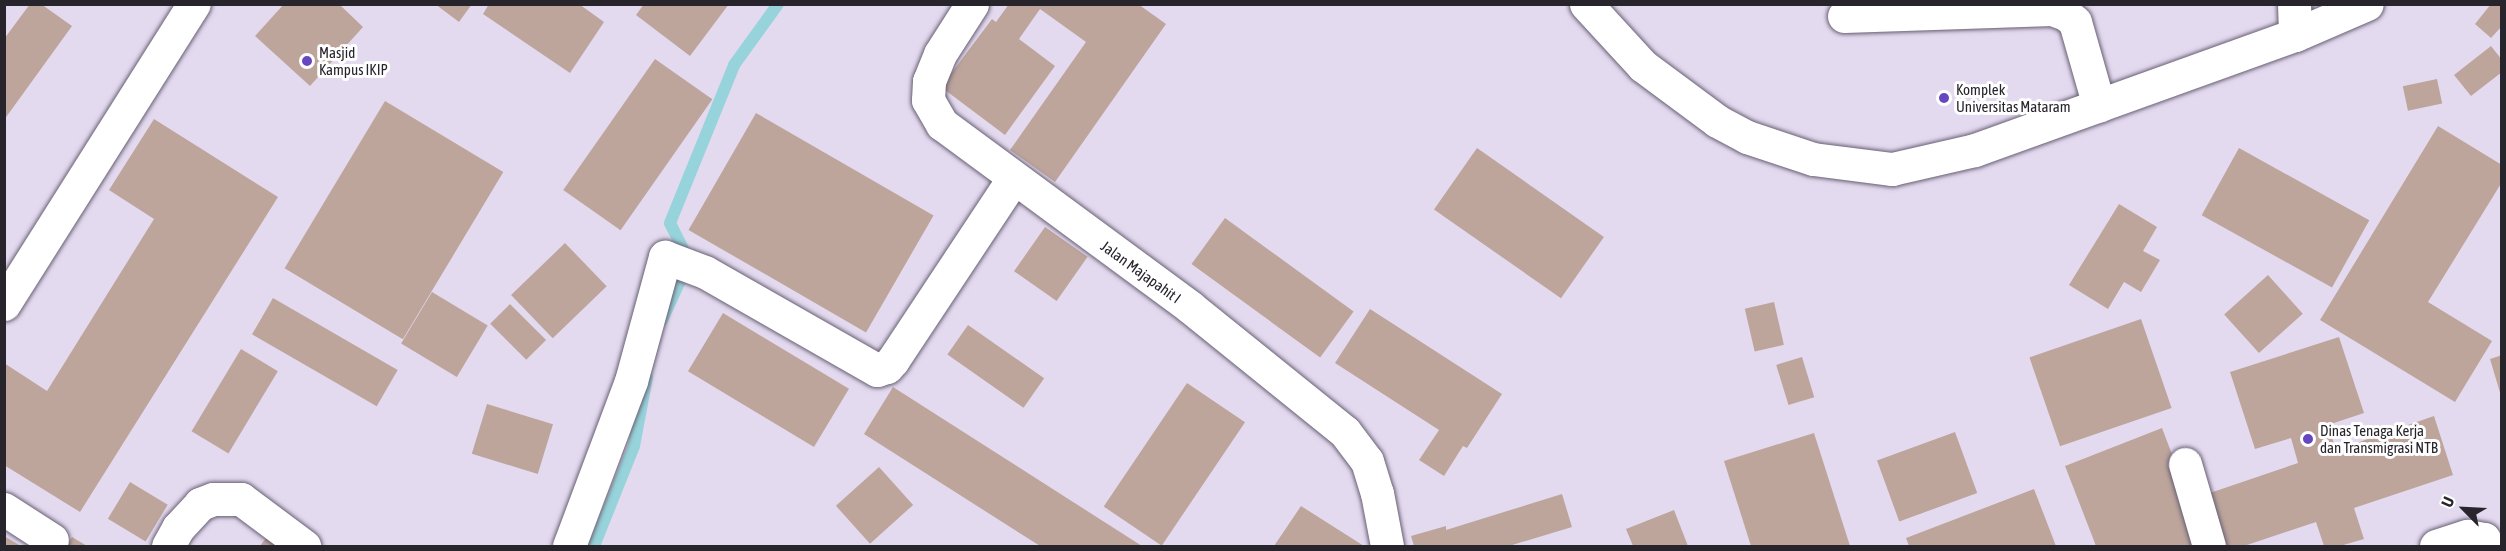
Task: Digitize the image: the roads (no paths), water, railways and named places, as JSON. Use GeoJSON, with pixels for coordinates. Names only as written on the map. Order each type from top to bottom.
{"type":"FeatureCollection","features":[{"type":"Feature","properties":{"kind":"street"},"geometry":{"type":"LineString","coordinates":[[4,304],[194,4]]}},
{"type":"Feature","properties":{"kind":"street","name":"Jalan Majapahit I"},"geometry":{"type":"LineString","coordinates":[[972,4],[940,54],[929,81],[928,100],[942,124],[1013,179],[1190,307],[1345,432],[1367,461],[1377,493],[1387,546]]}},
{"type":"Feature","properties":{"kind":"street"},"geometry":{"type":"LineString","coordinates":[[1586,4],[1643,66],[1717,121],[1747,137],[1813,159],[1892,169],[1975,150],[2099,106],[2295,20],[2367,4]]}},
{"type":"Feature","properties":{"kind":"street"},"geometry":{"type":"LineString","coordinates":[[1844,16],[2052,9],[2066,14],[2075,22],[2099,106]]}},
{"type":"Feature","properties":{"kind":"street"},"geometry":{"type":"LineString","coordinates":[[569,546],[631,381],[665,257],[691,267],[877,370],[886,368],[1013,179]]}},
{"type":"Feature","properties":{"kind":"street"},"geometry":{"type":"LineString","coordinates":[[2185,464],[2209,546]]}},
{"type":"Feature","properties":{"kind":"street"},"geometry":{"type":"LineString","coordinates":[[168,546],[178,528],[200,504],[213,500],[232,499],[241,499],[304,546]]}},
{"type":"Feature","properties":{"kind":"street"},"geometry":{"type":"LineString","coordinates":[[4,509],[52,540]]}},
{"type":"Feature","properties":{"kind":"street"},"geometry":{"type":"LineString","coordinates":[[2436,546],[2467,536],[2484,539],[2486,546]]}},
{"type":"Feature","properties":{"kind":"waterway"},"geometry":{"type":"LineString","coordinates":[[662,320],[689,261],[670,223],[734,65],[778,4]]}},
{"type":"Feature","properties":{"kind":"waterway"},"geometry":{"type":"LineString","coordinates":[[594,546],[634,446],[647,377]]}},
{"type":"Feature","properties":{"kind":"place","name":"Masjid Kampus IKIP"},"geometry":{"type":"Point","coordinates":[307,61]}},
{"type":"Feature","properties":{"kind":"place","name":"Komplek Universitas Mataram"},"geometry":{"type":"Point","coordinates":[1944,98]}},
{"type":"Feature","properties":{"kind":"place","name":"Dinas Tenaga Kerja dan Transmigrasi NTB"},"geometry":{"type":"Point","coordinates":[2308,439]}}]}
